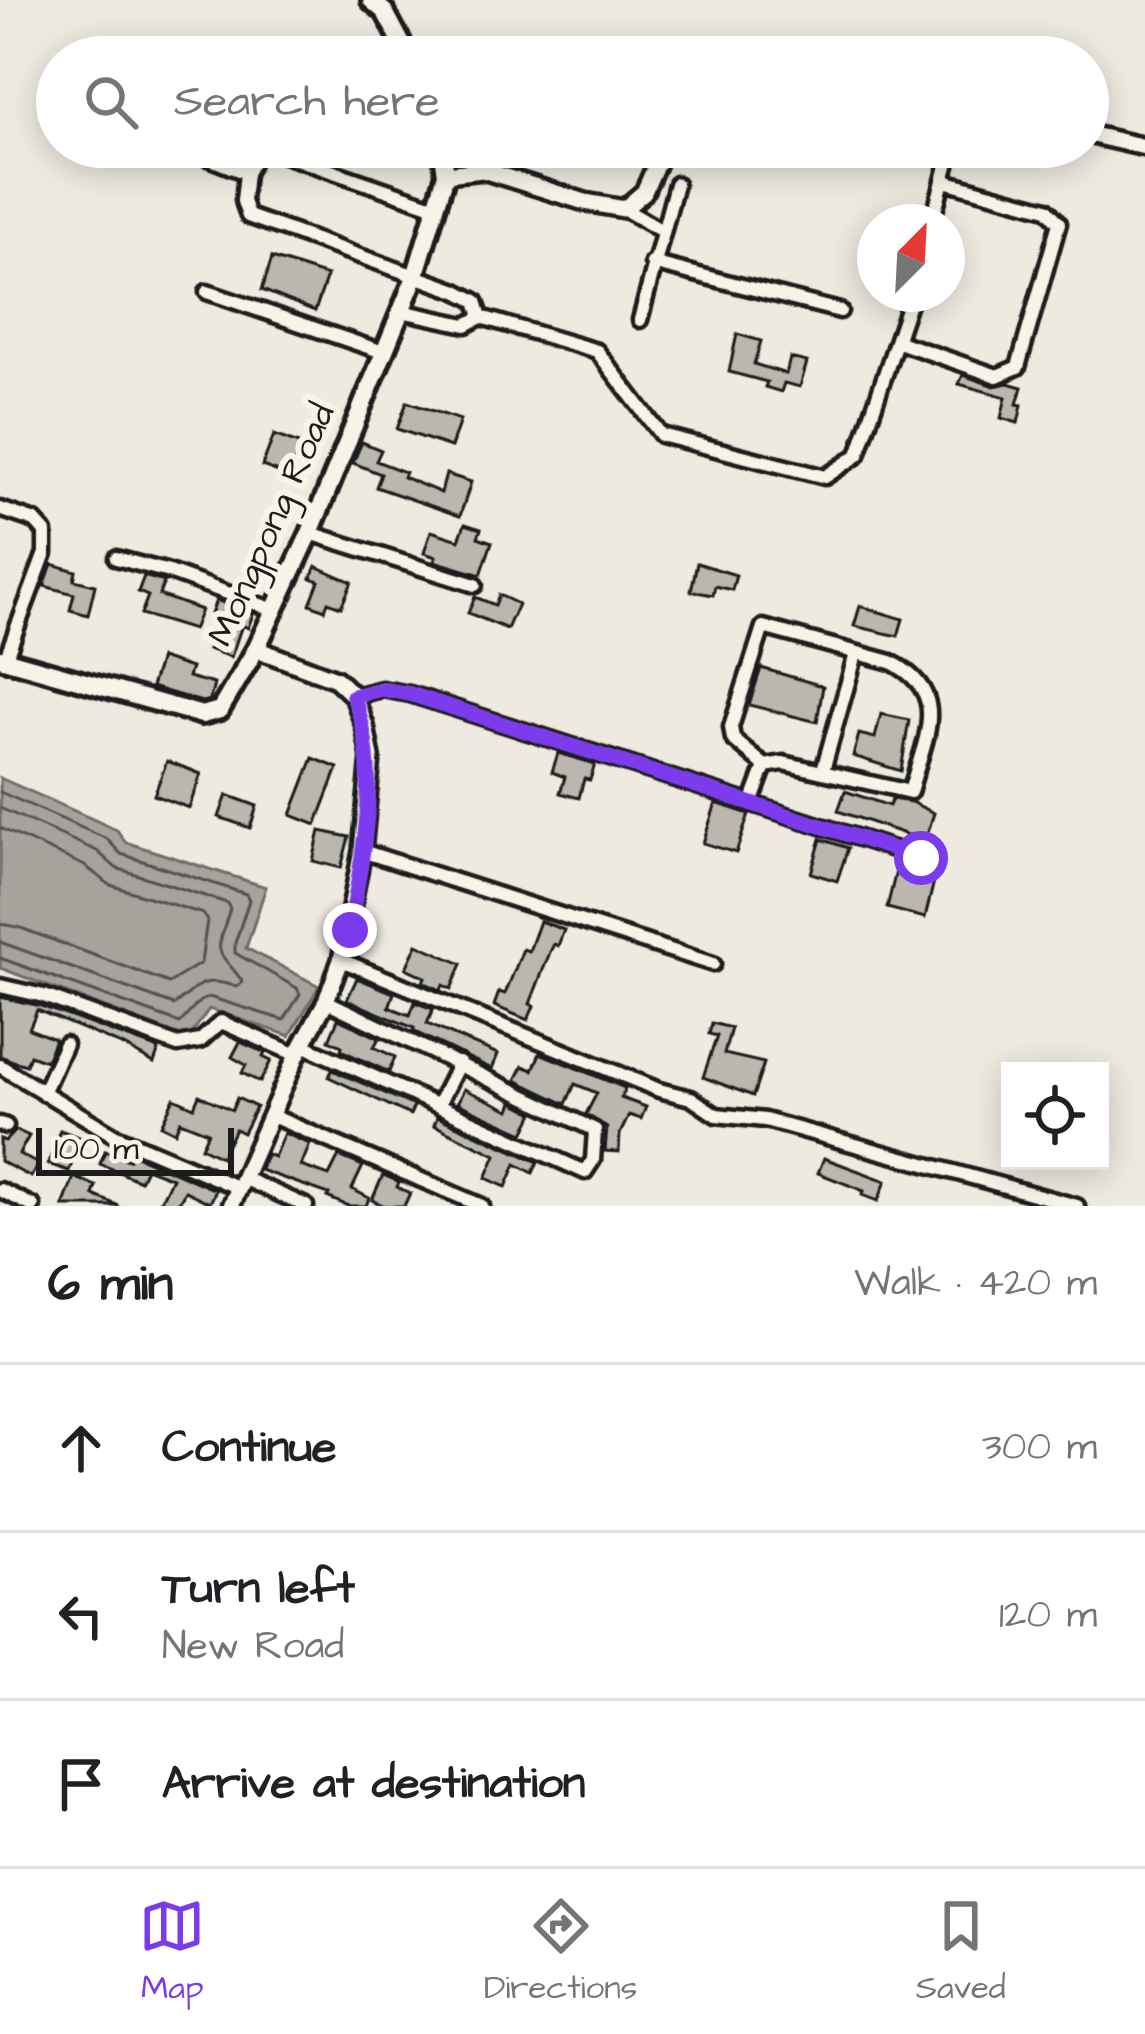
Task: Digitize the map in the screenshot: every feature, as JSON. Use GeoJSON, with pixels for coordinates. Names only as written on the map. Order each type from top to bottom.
{"type":"FeatureCollection","features":[{"type":"Feature","properties":{"kind":"main road"},"geometry":{"type":"LineString","coordinates":[[371,0],[398,36]]}},
{"type":"Feature","properties":{"kind":"main road","name":"Mongpong Road"},"geometry":{"type":"LineString","coordinates":[[3,659],[202,715],[213,715],[227,702],[310,532],[415,277],[445,168]]}},
{"type":"Feature","properties":{"kind":"street"},"geometry":{"type":"LineString","coordinates":[[1109,139],[1145,147]]}},
{"type":"Feature","properties":{"kind":"street"},"geometry":{"type":"LineString","coordinates":[[232,168],[245,173]]}},
{"type":"Feature","properties":{"kind":"street"},"geometry":{"type":"LineString","coordinates":[[248,168],[243,201],[248,217],[476,301],[481,317]]}},
{"type":"Feature","properties":{"kind":"street"},"geometry":{"type":"LineString","coordinates":[[322,168],[436,207]]}},
{"type":"Feature","properties":{"kind":"street"},"geometry":{"type":"LineString","coordinates":[[624,209],[644,191],[654,168]]}},
{"type":"Feature","properties":{"kind":"street"},"geometry":{"type":"LineString","coordinates":[[937,204],[947,168]]}},
{"type":"Feature","properties":{"kind":"street"},"geometry":{"type":"LineString","coordinates":[[446,174],[483,170],[585,202],[624,209],[662,231]]}},
{"type":"Feature","properties":{"kind":"street"},"geometry":{"type":"LineString","coordinates":[[898,342],[997,376],[1018,367],[1060,223],[1047,209],[944,181]]}},
{"type":"Feature","properties":{"kind":"street"},"geometry":{"type":"LineString","coordinates":[[640,320],[676,184]]}},
{"type":"Feature","properties":{"kind":"street"},"geometry":{"type":"LineString","coordinates":[[652,263],[840,311]]}},
{"type":"Feature","properties":{"kind":"street"},"geometry":{"type":"LineString","coordinates":[[207,292],[383,352]]}},
{"type":"Feature","properties":{"kind":"street"},"geometry":{"type":"LineString","coordinates":[[401,311],[466,325],[481,317],[596,351],[661,435],[825,477],[858,455],[907,312]]}},
{"type":"Feature","properties":{"kind":"street"},"geometry":{"type":"LineString","coordinates":[[0,509],[35,520],[45,530],[46,539],[45,553],[3,659]]}},
{"type":"Feature","properties":{"kind":"street"},"geometry":{"type":"LineString","coordinates":[[310,532],[475,585]]}},
{"type":"Feature","properties":{"kind":"street"},"geometry":{"type":"LineString","coordinates":[[116,558],[274,610]]}},
{"type":"Feature","properties":{"kind":"street"},"geometry":{"type":"LineString","coordinates":[[763,627],[856,654],[911,672],[932,707],[910,792],[823,770],[783,763],[766,766],[734,740],[731,727],[763,627]]}},
{"type":"Feature","properties":{"kind":"street"},"geometry":{"type":"LineString","coordinates":[[232,1206],[341,959],[362,851],[371,757],[353,696],[336,679],[256,650]]}},
{"type":"Feature","properties":{"kind":"street"},"geometry":{"type":"LineString","coordinates":[[823,770],[856,654]]}},
{"type":"Feature","properties":{"kind":"street"},"geometry":{"type":"LineString","coordinates":[[353,696],[382,689],[410,694],[921,858]]}},
{"type":"Feature","properties":{"kind":"street"},"geometry":{"type":"LineString","coordinates":[[752,802],[766,766]]}},
{"type":"Feature","properties":{"kind":"street"},"geometry":{"type":"LineString","coordinates":[[362,851],[713,964]]}},
{"type":"Feature","properties":{"kind":"street"},"geometry":{"type":"LineString","coordinates":[[341,959],[659,1090],[692,1098],[716,1115],[765,1120],[1077,1206]]}},
{"type":"Feature","properties":{"kind":"street"},"geometry":{"type":"LineString","coordinates":[[0,986],[44,996],[178,1046],[200,1041],[221,1022],[438,1105],[585,1172],[593,1160],[595,1130],[326,1001]]}},
{"type":"Feature","properties":{"kind":"street"},"geometry":{"type":"LineString","coordinates":[[43,1093],[65,1044]]}},
{"type":"Feature","properties":{"kind":"street"},"geometry":{"type":"LineString","coordinates":[[438,1105],[459,1063]]}},
{"type":"Feature","properties":{"kind":"street"},"geometry":{"type":"LineString","coordinates":[[0,1066],[114,1135],[306,1206]]}},
{"type":"Feature","properties":{"kind":"street"},"geometry":{"type":"LineString","coordinates":[[272,1116],[482,1206]]}},
{"type":"Feature","properties":{"kind":"street"},"geometry":{"type":"LineString","coordinates":[[0,1190],[32,1206]]}},
{"type":"Feature","properties":{"kind":"water"},"geometry":{"type":"Polygon","coordinates":[[[0,778],[117,830],[125,842],[266,887],[246,948],[319,986],[290,1036],[209,1009],[188,1039],[0,968],[0,778]]]}},
{"type":"Feature","properties":{"kind":"building"},"geometry":{"type":"Polygon","coordinates":[[[272,258],[327,276],[315,311],[262,290],[272,258]]]}},
{"type":"Feature","properties":{"kind":"building"},"geometry":{"type":"Polygon","coordinates":[[[737,334],[761,341],[754,364],[786,374],[790,358],[807,362],[800,387],[784,383],[781,392],[765,387],[767,382],[729,372],[737,334]]]}},
{"type":"Feature","properties":{"kind":"building"},"geometry":{"type":"Polygon","coordinates":[[[963,375],[994,386],[1022,387],[1018,423],[1001,418],[1006,397],[959,384],[963,375]]]}},
{"type":"Feature","properties":{"kind":"building"},"geometry":{"type":"Polygon","coordinates":[[[407,402],[460,420],[451,447],[397,429],[407,402]]]}},
{"type":"Feature","properties":{"kind":"building"},"geometry":{"type":"Polygon","coordinates":[[[274,435],[301,445],[290,476],[262,466],[274,435]]]}},
{"type":"Feature","properties":{"kind":"building"},"geometry":{"type":"Polygon","coordinates":[[[362,442],[381,450],[376,461],[441,493],[446,474],[471,482],[460,516],[376,487],[381,474],[353,463],[362,442]]]}},
{"type":"Feature","properties":{"kind":"building"},"geometry":{"type":"Polygon","coordinates":[[[465,524],[481,529],[478,537],[492,542],[481,575],[434,561],[436,557],[424,553],[431,531],[459,540],[465,524]]]}},
{"type":"Feature","properties":{"kind":"building"},"geometry":{"type":"Polygon","coordinates":[[[697,563],[736,575],[732,590],[715,586],[713,595],[691,591],[697,563]]]}},
{"type":"Feature","properties":{"kind":"building"},"geometry":{"type":"Polygon","coordinates":[[[52,564],[76,571],[74,580],[95,585],[88,615],[70,610],[74,594],[44,586],[52,564]]]}},
{"type":"Feature","properties":{"kind":"building"},"geometry":{"type":"Polygon","coordinates":[[[316,566],[352,582],[341,607],[328,602],[325,610],[310,604],[319,581],[311,578],[316,566]]]}},
{"type":"Feature","properties":{"kind":"building"},"geometry":{"type":"Polygon","coordinates":[[[144,576],[164,582],[159,595],[201,610],[193,630],[141,614],[148,596],[138,592],[144,576]]]}},
{"type":"Feature","properties":{"kind":"building"},"geometry":{"type":"Polygon","coordinates":[[[499,595],[518,604],[507,629],[468,613],[475,597],[495,605],[499,595]]]}},
{"type":"Feature","properties":{"kind":"building"},"geometry":{"type":"Polygon","coordinates":[[[216,600],[253,614],[248,628],[242,625],[231,657],[208,649],[219,617],[211,614],[216,600]]]}},
{"type":"Feature","properties":{"kind":"building"},"geometry":{"type":"Polygon","coordinates":[[[860,606],[903,619],[898,636],[854,626],[860,606]]]}},
{"type":"Feature","properties":{"kind":"building"},"geometry":{"type":"Polygon","coordinates":[[[160,658],[191,668],[188,677],[214,684],[210,700],[202,702],[151,687],[160,658]]]}},
{"type":"Feature","properties":{"kind":"building"},"geometry":{"type":"Polygon","coordinates":[[[761,668],[823,686],[817,722],[749,705],[761,668]]]}},
{"type":"Feature","properties":{"kind":"building"},"geometry":{"type":"Polygon","coordinates":[[[881,714],[909,720],[901,771],[853,756],[859,734],[875,738],[881,714]]]}},
{"type":"Feature","properties":{"kind":"building"},"geometry":{"type":"Polygon","coordinates":[[[558,753],[595,764],[579,798],[560,793],[565,777],[552,772],[558,753]]]}},
{"type":"Feature","properties":{"kind":"building"},"geometry":{"type":"Polygon","coordinates":[[[313,758],[338,768],[316,825],[291,815],[313,758]]]}},
{"type":"Feature","properties":{"kind":"building"},"geometry":{"type":"Polygon","coordinates":[[[167,761],[201,774],[189,808],[154,795],[167,761]]]}},
{"type":"Feature","properties":{"kind":"building"},"geometry":{"type":"Polygon","coordinates":[[[845,791],[889,806],[892,799],[911,802],[934,813],[925,841],[838,811],[845,791]]]}},
{"type":"Feature","properties":{"kind":"building"},"geometry":{"type":"Polygon","coordinates":[[[227,795],[257,806],[250,828],[219,817],[227,795]]]}},
{"type":"Feature","properties":{"kind":"building"},"geometry":{"type":"Polygon","coordinates":[[[716,803],[749,814],[736,853],[703,843],[716,803]]]}},
{"type":"Feature","properties":{"kind":"building"},"geometry":{"type":"Polygon","coordinates":[[[320,831],[349,837],[341,868],[313,861],[320,831]]]}},
{"type":"Feature","properties":{"kind":"building"},"geometry":{"type":"Polygon","coordinates":[[[821,839],[848,848],[837,881],[811,873],[821,839]]]}},
{"type":"Feature","properties":{"kind":"building"},"geometry":{"type":"Polygon","coordinates":[[[897,867],[935,877],[925,918],[887,908],[897,867]]]}},
{"type":"Feature","properties":{"kind":"building"},"geometry":{"type":"Polygon","coordinates":[[[540,921],[564,930],[550,952],[528,1020],[494,1006],[499,992],[505,994],[523,949],[529,951],[540,921]]]}},
{"type":"Feature","properties":{"kind":"building"},"geometry":{"type":"Polygon","coordinates":[[[417,944],[462,964],[451,989],[423,982],[425,977],[406,968],[417,944]]]}},
{"type":"Feature","properties":{"kind":"building"},"geometry":{"type":"Polygon","coordinates":[[[357,978],[394,993],[389,1007],[410,1015],[415,1002],[433,1009],[427,1024],[498,1054],[492,1069],[347,1000],[357,978]]]}},
{"type":"Feature","properties":{"kind":"building"},"geometry":{"type":"Polygon","coordinates":[[[0,997],[41,1006],[159,1049],[154,1063],[37,1010],[29,1029],[55,1039],[46,1061],[30,1055],[26,1065],[0,1056],[0,997]]]}},
{"type":"Feature","properties":{"kind":"building"},"geometry":{"type":"Polygon","coordinates":[[[338,1019],[379,1038],[374,1047],[395,1057],[389,1072],[329,1040],[338,1019]]]}},
{"type":"Feature","properties":{"kind":"building"},"geometry":{"type":"Polygon","coordinates":[[[712,1023],[731,1028],[724,1054],[764,1063],[753,1096],[703,1077],[717,1036],[709,1034],[712,1023]]]}},
{"type":"Feature","properties":{"kind":"building"},"geometry":{"type":"Polygon","coordinates":[[[240,1042],[265,1053],[263,1057],[271,1061],[260,1082],[242,1073],[246,1065],[232,1057],[240,1042]]]}},
{"type":"Feature","properties":{"kind":"building"},"geometry":{"type":"Polygon","coordinates":[[[540,1053],[625,1088],[621,1098],[646,1107],[641,1119],[629,1115],[620,1134],[619,1152],[605,1151],[607,1128],[586,1114],[597,1093],[575,1084],[566,1104],[516,1080],[523,1066],[533,1070],[540,1053]]]}},
{"type":"Feature","properties":{"kind":"building"},"geometry":{"type":"Polygon","coordinates":[[[332,1070],[414,1106],[410,1115],[329,1077],[332,1070]]]}},
{"type":"Feature","properties":{"kind":"building"},"geometry":{"type":"Polygon","coordinates":[[[464,1089],[510,1110],[513,1102],[534,1113],[524,1133],[457,1103],[464,1089]]]}},
{"type":"Feature","properties":{"kind":"building"},"geometry":{"type":"Polygon","coordinates":[[[199,1095],[232,1110],[237,1098],[256,1107],[243,1133],[235,1129],[221,1157],[201,1147],[208,1132],[180,1121],[175,1132],[161,1125],[174,1098],[194,1107],[199,1095]]]}},
{"type":"Feature","properties":{"kind":"building"},"geometry":{"type":"Polygon","coordinates":[[[437,1117],[538,1162],[533,1173],[516,1164],[506,1187],[486,1178],[496,1155],[434,1125],[437,1117]]]}},
{"type":"Feature","properties":{"kind":"building"},"geometry":{"type":"Polygon","coordinates":[[[16,1130],[29,1136],[19,1154],[38,1164],[31,1177],[0,1161],[0,1139],[5,1141],[16,1130]]]}},
{"type":"Feature","properties":{"kind":"building"},"geometry":{"type":"Polygon","coordinates":[[[60,1130],[81,1138],[69,1171],[48,1164],[60,1130]]]}},
{"type":"Feature","properties":{"kind":"building"},"geometry":{"type":"Polygon","coordinates":[[[284,1133],[310,1144],[301,1166],[329,1176],[339,1156],[363,1166],[352,1189],[369,1198],[366,1206],[348,1206],[327,1197],[329,1194],[260,1170],[267,1154],[274,1157],[284,1133]]]}},
{"type":"Feature","properties":{"kind":"building"},"geometry":{"type":"Polygon","coordinates":[[[105,1151],[129,1160],[132,1154],[216,1190],[210,1203],[185,1191],[177,1206],[158,1206],[172,1178],[146,1168],[140,1181],[100,1164],[105,1151]]]}},
{"type":"Feature","properties":{"kind":"building"},"geometry":{"type":"Polygon","coordinates":[[[824,1158],[886,1181],[878,1201],[818,1173],[824,1158]]]}},
{"type":"Feature","properties":{"kind":"building"},"geometry":{"type":"Polygon","coordinates":[[[383,1175],[410,1193],[404,1206],[372,1200],[383,1175]]]}},
{"type":"Feature","properties":{"kind":"building"},"geometry":{"type":"Polygon","coordinates":[[[74,1177],[96,1186],[93,1195],[119,1206],[63,1206],[74,1177]]]}},
{"type":"Feature","properties":{"kind":"route"},"geometry":{"type":"LineString","coordinates":[[350,930],[371,757],[353,696],[382,689],[410,694],[921,858]]}}]}
